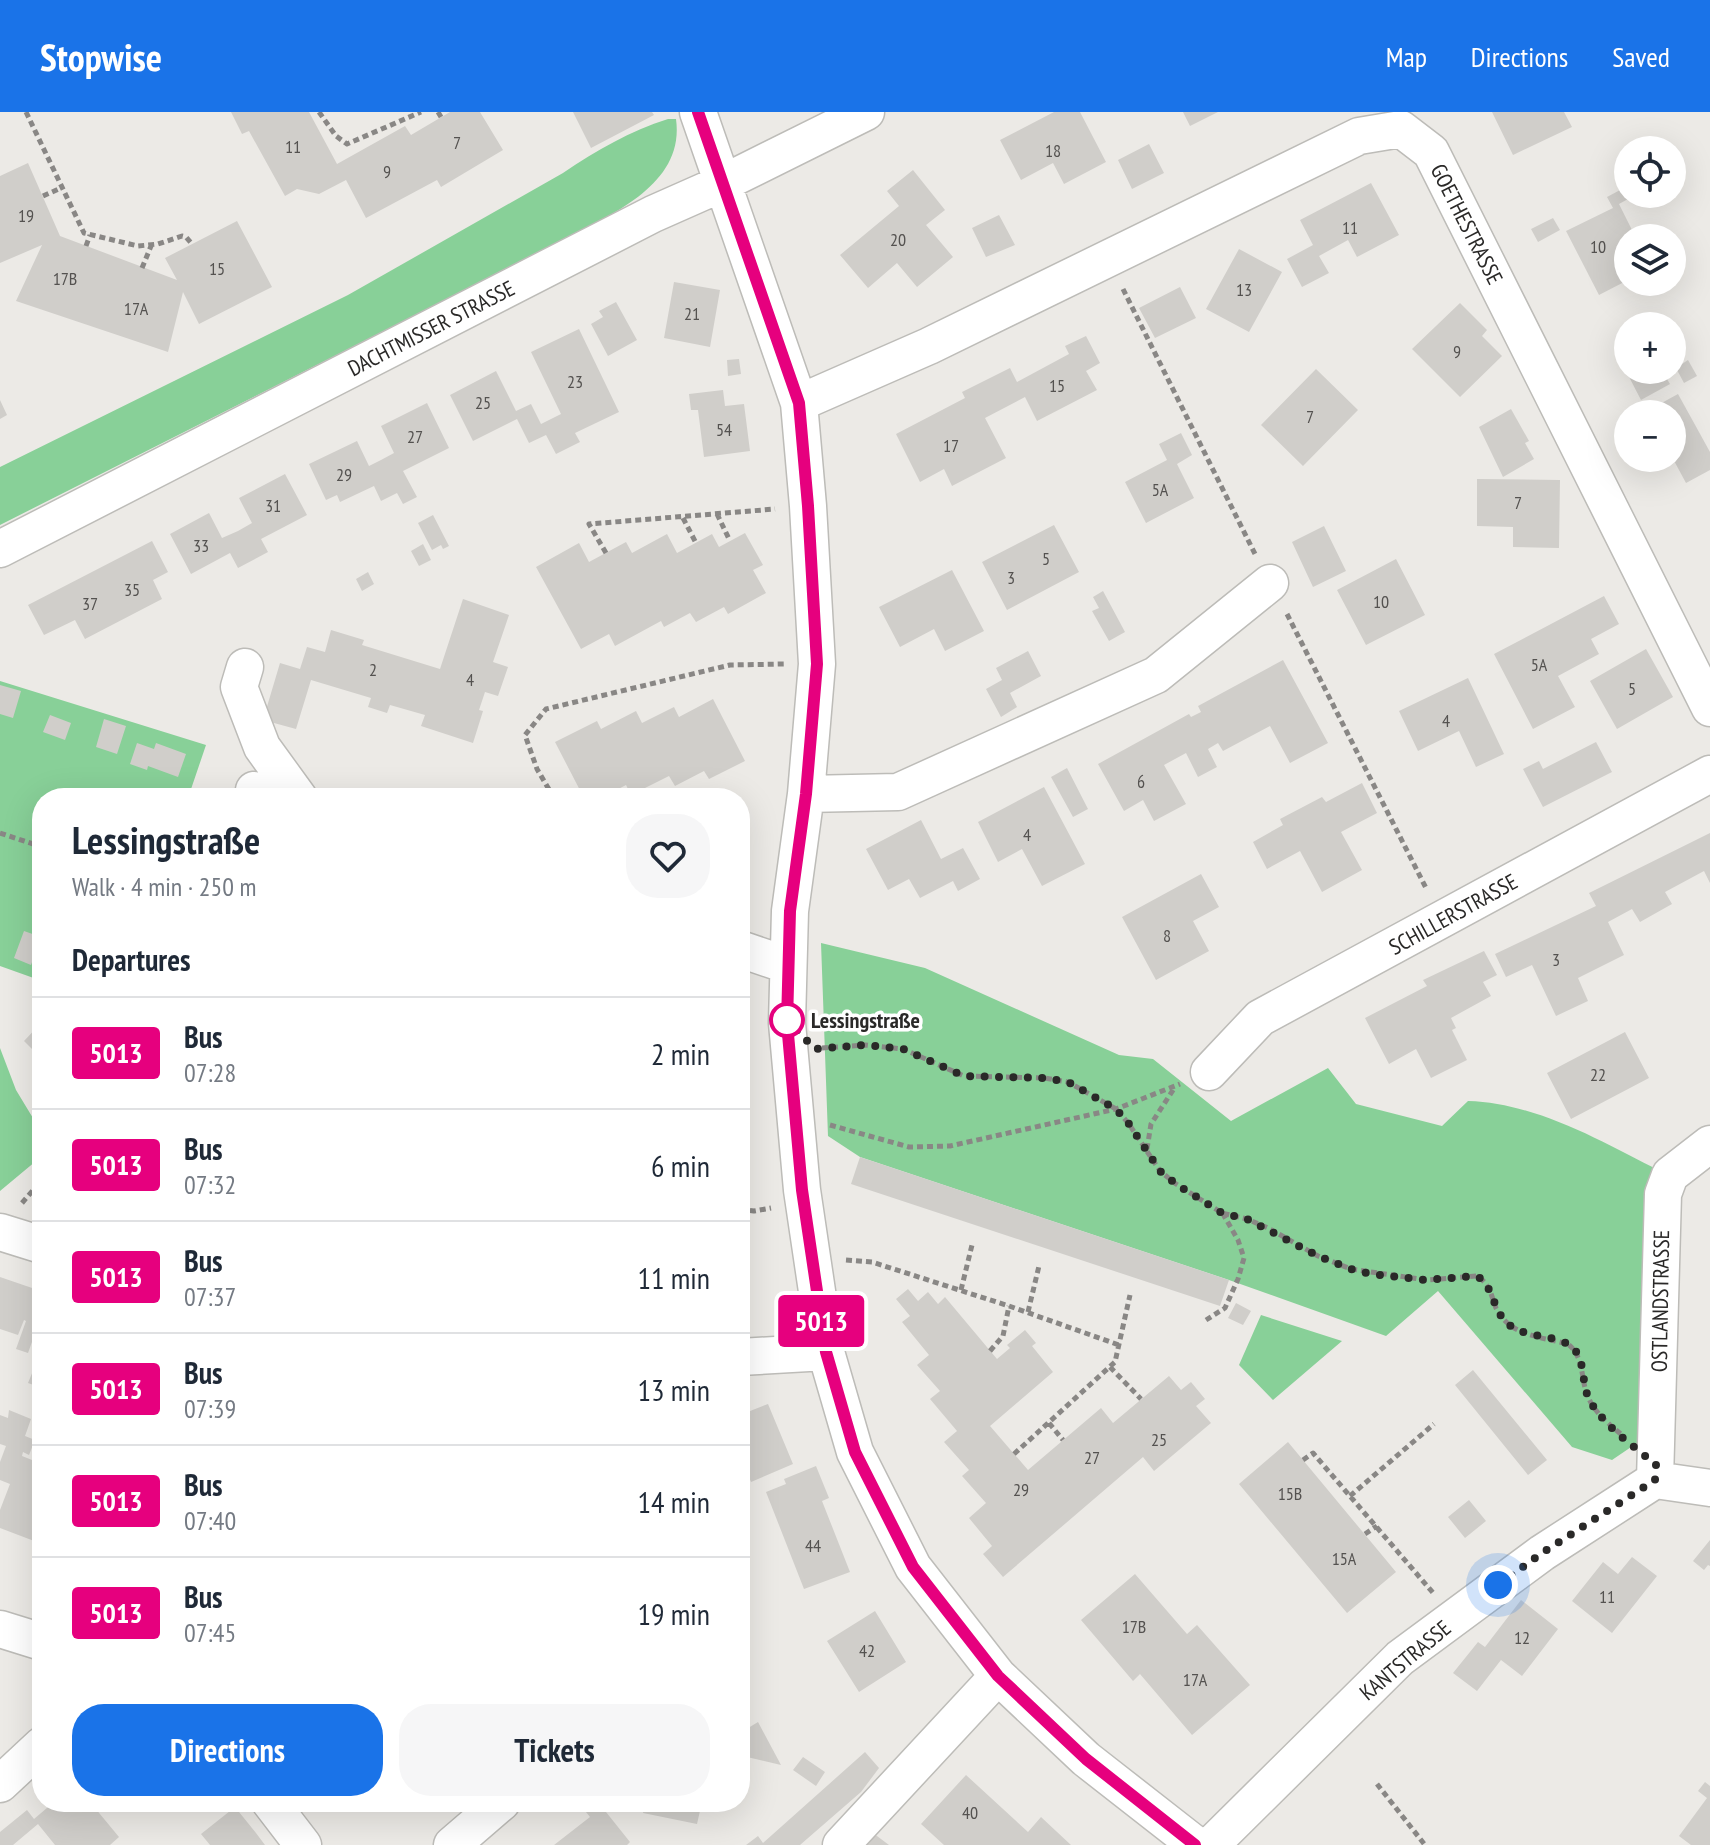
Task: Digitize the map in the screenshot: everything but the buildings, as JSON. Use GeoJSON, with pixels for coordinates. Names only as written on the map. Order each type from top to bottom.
{"type":"FeatureCollection","features":[{"type":"Feature","properties":{"kind":"street"},"geometry":{"type":"LineString","coordinates":[[698,112],[799,403],[817,664],[787,965],[794,1116],[826,1352],[855,1452],[913,1567],[998,1676],[1086,1759],[1196,1845]]}},
{"type":"Feature","properties":{"kind":"street","name":"DACHTMISSER STRASSE"},"geometry":{"type":"LineString","coordinates":[[0,549],[653,214],[866,112]]}},
{"type":"Feature","properties":{"kind":"street","name":"GOETHESTRASSE"},"geometry":{"type":"LineString","coordinates":[[799,403],[943,340],[1359,136],[1401,129],[1431,152],[1710,708]]}},
{"type":"Feature","properties":{"kind":"street"},"geometry":{"type":"LineString","coordinates":[[806,794],[898,792],[1128,688],[1156,675],[1270,583]]}},
{"type":"Feature","properties":{"kind":"street"},"geometry":{"type":"LineString","coordinates":[[245,667],[239,687],[262,747],[292,788]]}},
{"type":"Feature","properties":{"kind":"street","name":"SCHILLERSTRASSE"},"geometry":{"type":"LineString","coordinates":[[1209,1072],[1260,1018],[1710,774]]}},
{"type":"Feature","properties":{"kind":"street"},"geometry":{"type":"LineString","coordinates":[[750,952],[787,965]]}},
{"type":"Feature","properties":{"kind":"street","name":"OSTLANDSTRASSE"},"geometry":{"type":"LineString","coordinates":[[1656,1472],[1663,1194],[1670,1175],[1710,1144]]}},
{"type":"Feature","properties":{"kind":"street"},"geometry":{"type":"LineString","coordinates":[[0,1232],[32,1242]]}},
{"type":"Feature","properties":{"kind":"street"},"geometry":{"type":"LineString","coordinates":[[750,1356],[826,1352]]}},
{"type":"Feature","properties":{"kind":"street"},"geometry":{"type":"LineString","coordinates":[[1656,1472],[1710,1488]]}},
{"type":"Feature","properties":{"kind":"street","name":"KANTSTRASSE"},"geometry":{"type":"LineString","coordinates":[[1211,1845],[1386,1671],[1542,1553],[1656,1472]]}},
{"type":"Feature","properties":{"kind":"street"},"geometry":{"type":"LineString","coordinates":[[0,1629],[32,1639]]}},
{"type":"Feature","properties":{"kind":"street"},"geometry":{"type":"LineString","coordinates":[[841,1845],[998,1676]]}},
{"type":"Feature","properties":{"kind":"street"},"geometry":{"type":"LineString","coordinates":[[0,1784],[32,1754]]}},
{"type":"Feature","properties":{"kind":"street"},"geometry":{"type":"LineString","coordinates":[[278,1812],[303,1845]]}},
{"type":"Feature","properties":{"kind":"street"},"geometry":{"type":"LineString","coordinates":[[452,1845],[490,1812]]}},
{"type":"Feature","properties":{"kind":"path"},"geometry":{"type":"LineString","coordinates":[[26,112],[79,227],[90,235],[126,244],[152,245],[182,236],[192,244]]}},
{"type":"Feature","properties":{"kind":"path"},"geometry":{"type":"LineString","coordinates":[[319,112],[347,144],[421,112]]}},
{"type":"Feature","properties":{"kind":"path"},"geometry":{"type":"LineString","coordinates":[[319,131],[328,125]]}},
{"type":"Feature","properties":{"kind":"path"},"geometry":{"type":"LineString","coordinates":[[367,136],[371,144]]}},
{"type":"Feature","properties":{"kind":"path"},"geometry":{"type":"LineString","coordinates":[[43,196],[61,188]]}},
{"type":"Feature","properties":{"kind":"path"},"geometry":{"type":"LineString","coordinates":[[86,246],[90,235]]}},
{"type":"Feature","properties":{"kind":"path"},"geometry":{"type":"LineString","coordinates":[[142,268],[152,245]]}},
{"type":"Feature","properties":{"kind":"path"},"geometry":{"type":"LineString","coordinates":[[606,553],[589,524],[808,506]]}},
{"type":"Feature","properties":{"kind":"path"},"geometry":{"type":"LineString","coordinates":[[717,514],[730,541]]}},
{"type":"Feature","properties":{"kind":"path"},"geometry":{"type":"LineString","coordinates":[[683,518],[696,543]]}},
{"type":"Feature","properties":{"kind":"path"},"geometry":{"type":"LineString","coordinates":[[548,788],[537,769],[525,735],[546,709],[730,665],[817,664]]}},
{"type":"Feature","properties":{"kind":"path"},"geometry":{"type":"LineString","coordinates":[[0,833],[32,844]]}},
{"type":"Feature","properties":{"kind":"path"},"geometry":{"type":"LineString","coordinates":[[790,1050],[865,1045],[903,1049],[964,1076],[1044,1078],[1068,1082],[1116,1109],[1160,1171],[1222,1213],[1257,1224],[1318,1256],[1351,1269],[1426,1280],[1471,1276],[1481,1279],[1488,1285],[1497,1310],[1506,1322],[1516,1329],[1568,1344],[1574,1349],[1581,1362],[1588,1399],[1602,1418],[1656,1472]]}},
{"type":"Feature","properties":{"kind":"path"},"geometry":{"type":"LineString","coordinates":[[794,1116],[871,1134],[909,1147],[950,1146],[1116,1109],[1209,1072]]}},
{"type":"Feature","properties":{"kind":"path"},"geometry":{"type":"LineString","coordinates":[[1147,1150],[1151,1124],[1176,1086]]}},
{"type":"Feature","properties":{"kind":"path"},"geometry":{"type":"LineString","coordinates":[[1206,1320],[1225,1308],[1244,1258],[1238,1240],[1222,1213]]}},
{"type":"Feature","properties":{"kind":"path"},"geometry":{"type":"LineString","coordinates":[[961,1290],[972,1245]]}},
{"type":"Feature","properties":{"kind":"path"},"geometry":{"type":"LineString","coordinates":[[812,1258],[872,1262],[1119,1345]]}},
{"type":"Feature","properties":{"kind":"path"},"geometry":{"type":"LineString","coordinates":[[1028,1312],[1039,1266]]}},
{"type":"Feature","properties":{"kind":"path"},"geometry":{"type":"LineString","coordinates":[[1014,1454],[1115,1362],[1130,1295]]}},
{"type":"Feature","properties":{"kind":"path"},"geometry":{"type":"LineString","coordinates":[[990,1351],[1003,1336],[1009,1306]]}},
{"type":"Feature","properties":{"kind":"path"},"geometry":{"type":"LineString","coordinates":[[1110,1367],[1141,1399]]}},
{"type":"Feature","properties":{"kind":"path"},"geometry":{"type":"LineString","coordinates":[[1049,1423],[1063,1440]]}},
{"type":"Feature","properties":{"kind":"path"},"geometry":{"type":"LineString","coordinates":[[1350,1496],[1434,1424]]}},
{"type":"Feature","properties":{"kind":"path"},"geometry":{"type":"LineString","coordinates":[[1303,1460],[1313,1453],[1455,1618]]}},
{"type":"Feature","properties":{"kind":"path"},"geometry":{"type":"LineString","coordinates":[[1365,1534],[1377,1526]]}},
{"type":"Feature","properties":{"kind":"path"},"geometry":{"type":"LineString","coordinates":[[1377,1784],[1425,1845]]}},
{"type":"Feature","properties":{"kind":"green space"},"geometry":{"type":"Polygon","coordinates":[[[668,119],[676,119],[676,142],[669,162],[658,179],[624,207],[0,525],[0,467],[348,295],[614,142],[668,119]]]}},
{"type":"Feature","properties":{"kind":"green space"},"geometry":{"type":"Polygon","coordinates":[[[0,681],[206,745],[191,788],[32,788],[32,977],[0,966],[0,681]]]}},
{"type":"Feature","properties":{"kind":"green space"},"geometry":{"type":"Polygon","coordinates":[[[821,943],[925,968],[1119,1055],[1153,1059],[1231,1121],[1328,1068],[1356,1104],[1442,1126],[1468,1101],[1493,1103],[1543,1116],[1660,1171],[1640,1441],[1612,1460],[1572,1447],[1438,1291],[1386,1336],[1229,1280],[860,1157],[828,1136],[821,943]]]}},
{"type":"Feature","properties":{"kind":"green space"},"geometry":{"type":"Polygon","coordinates":[[[0,1048],[16,1090],[32,1116],[32,1164],[0,1191],[0,1048]]]}},
{"type":"Feature","properties":{"kind":"green space"},"geometry":{"type":"Polygon","coordinates":[[[1261,1315],[1342,1341],[1273,1400],[1239,1365],[1261,1315]]]}},
{"type":"Feature","properties":{"kind":"bus line","name":"5013"},"geometry":{"type":"LineString","coordinates":[[698,112],[799,403],[817,664],[806,794],[790,911],[787,1023],[802,1190],[826,1352],[855,1452],[913,1567],[998,1676],[1086,1759],[1195,1845]]}},
{"type":"Feature","properties":{"kind":"place","name":"Lessingstraße"},"geometry":{"type":"Point","coordinates":[787,1020]}},
{"type":"Feature","properties":{"kind":"route"},"geometry":{"type":"LineString","coordinates":[[787,1020],[815,1049],[865,1045],[903,1049],[964,1076],[1044,1078],[1068,1082],[1116,1109],[1160,1171],[1222,1213],[1247,1219],[1318,1256],[1371,1274],[1426,1280],[1477,1276],[1488,1285],[1497,1310],[1506,1322],[1528,1334],[1568,1344],[1581,1362],[1588,1399],[1602,1418],[1656,1465],[1655,1480],[1498,1585]]}}]}
